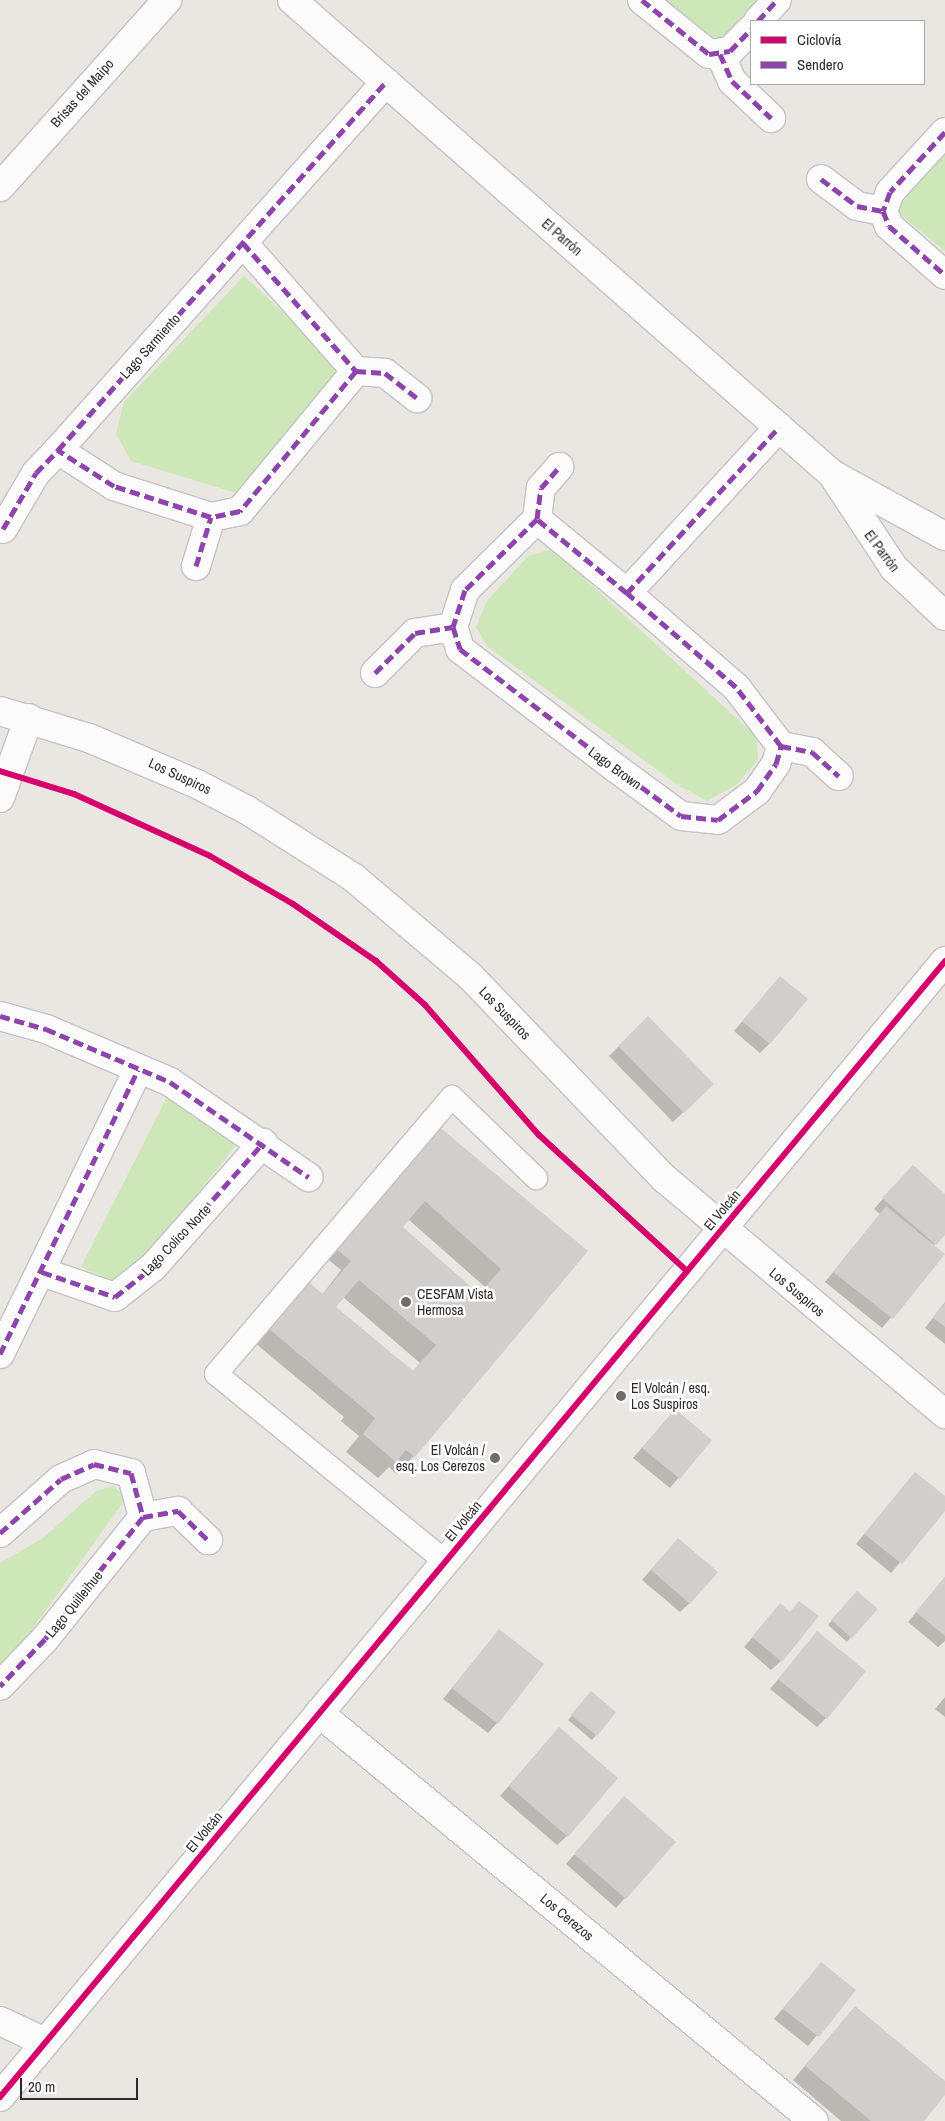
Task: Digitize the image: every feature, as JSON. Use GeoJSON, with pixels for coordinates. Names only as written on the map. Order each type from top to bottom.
{"type":"FeatureCollection","features":[{"type":"Feature","properties":{"kind":"street","name":"Brisas del Maipo"},"geometry":{"type":"LineString","coordinates":[[0,187],[167,0]]}},
{"type":"Feature","properties":{"kind":"street","name":"El Parrón"},"geometry":{"type":"LineString","coordinates":[[292,0],[832,474],[945,536]]}},
{"type":"Feature","properties":{"kind":"street"},"geometry":{"type":"LineString","coordinates":[[642,0],[700,51],[720,54],[750,30]]}},
{"type":"Feature","properties":{"kind":"street"},"geometry":{"type":"LineString","coordinates":[[759,20],[777,0]]}},
{"type":"Feature","properties":{"kind":"street"},"geometry":{"type":"LineString","coordinates":[[720,54],[732,81],[771,118]]}},
{"type":"Feature","properties":{"kind":"street","name":"Lago Sarmiento"},"geometry":{"type":"LineString","coordinates":[[3,529],[36,473],[386,82]]}},
{"type":"Feature","properties":{"kind":"street"},"geometry":{"type":"LineString","coordinates":[[945,132],[890,192],[883,211],[889,226],[945,275]]}},
{"type":"Feature","properties":{"kind":"street"},"geometry":{"type":"LineString","coordinates":[[822,179],[857,206],[883,211]]}},
{"type":"Feature","properties":{"kind":"street"},"geometry":{"type":"LineString","coordinates":[[242,243],[356,371],[385,372],[417,398]]}},
{"type":"Feature","properties":{"kind":"street"},"geometry":{"type":"LineString","coordinates":[[58,450],[114,486],[211,517],[240,511],[356,371]]}},
{"type":"Feature","properties":{"kind":"street"},"geometry":{"type":"LineString","coordinates":[[627,593],[779,427]]}},
{"type":"Feature","properties":{"kind":"street"},"geometry":{"type":"LineString","coordinates":[[375,673],[416,633],[453,627],[464,590],[537,519],[541,488],[559,466]]}},
{"type":"Feature","properties":{"kind":"street","name":"El Parrón"},"geometry":{"type":"LineString","coordinates":[[832,474],[894,568],[945,616]]}},
{"type":"Feature","properties":{"kind":"street"},"geometry":{"type":"LineString","coordinates":[[196,566],[211,517]]}},
{"type":"Feature","properties":{"kind":"street"},"geometry":{"type":"LineString","coordinates":[[537,519],[736,686],[781,746],[812,752],[839,776]]}},
{"type":"Feature","properties":{"kind":"street","name":"Lago Brown"},"geometry":{"type":"LineString","coordinates":[[453,627],[460,649],[681,816],[718,820],[758,791],[776,764],[781,746]]}},
{"type":"Feature","properties":{"kind":"street","name":"Los Suspiros"},"geometry":{"type":"LineString","coordinates":[[0,711],[29,718],[147,760],[206,788],[294,838],[354,878],[470,976],[611,1126],[721,1230],[945,1414]]}},
{"type":"Feature","properties":{"kind":"street"},"geometry":{"type":"LineString","coordinates":[[0,798],[29,718]]}},
{"type":"Feature","properties":{"kind":"street","name":"El Volcán"},"geometry":{"type":"LineString","coordinates":[[0,2097],[945,961]]}},
{"type":"Feature","properties":{"kind":"street"},"geometry":{"type":"LineString","coordinates":[[0,1016],[46,1030],[170,1082],[263,1143],[308,1177]]}},
{"type":"Feature","properties":{"kind":"street"},"geometry":{"type":"LineString","coordinates":[[0,1354],[42,1272],[138,1070]]}},
{"type":"Feature","properties":{"kind":"street","name":"Lago Colico Norte"},"geometry":{"type":"LineString","coordinates":[[42,1272],[115,1297],[153,1267],[263,1143]]}},
{"type":"Feature","properties":{"kind":"street"},"geometry":{"type":"LineString","coordinates":[[0,1533],[61,1479],[94,1464],[131,1473],[143,1517],[178,1511],[208,1540]]}},
{"type":"Feature","properties":{"kind":"street","name":"Lago Quilleihue"},"geometry":{"type":"LineString","coordinates":[[0,1686],[45,1639],[143,1517]]}},
{"type":"Feature","properties":{"kind":"street","name":"Los Cerezos"},"geometry":{"type":"LineString","coordinates":[[319,1713],[814,2121]]}},
{"type":"Feature","properties":{"kind":"street"},"geometry":{"type":"LineString","coordinates":[[0,2021],[45,2042]]}},
{"type":"Feature","properties":{"kind":"lane"},"geometry":{"type":"LineString","coordinates":[[446,1562],[216,1374],[452,1097],[536,1178]]}},
{"type":"Feature","properties":{"kind":"green space"},"geometry":{"type":"Polygon","coordinates":[[[665,0],[770,0],[725,49],[665,0]]]}},
{"type":"Feature","properties":{"kind":"green space"},"geometry":{"type":"Polygon","coordinates":[[[945,145],[945,251],[890,206],[945,145]]]}},
{"type":"Feature","properties":{"kind":"green space"},"geometry":{"type":"Polygon","coordinates":[[[244,276],[329,355],[336,372],[236,493],[131,461],[116,434],[124,402],[244,276]]]}},
{"type":"Feature","properties":{"kind":"green space"},"geometry":{"type":"Polygon","coordinates":[[[552,549],[757,737],[758,760],[736,785],[707,801],[678,785],[488,647],[476,627],[487,601],[528,556],[552,549]]]}},
{"type":"Feature","properties":{"kind":"green space"},"geometry":{"type":"Polygon","coordinates":[[[169,1093],[241,1139],[149,1255],[112,1280],[81,1267],[169,1093]]]}},
{"type":"Feature","properties":{"kind":"green space"},"geometry":{"type":"Polygon","coordinates":[[[113,1486],[127,1497],[0,1674],[0,1563],[43,1538],[96,1491],[113,1486]]]}},
{"type":"Feature","properties":{"kind":"building"},"geometry":{"type":"Polygon","coordinates":[[[780,976],[808,999],[770,1044],[742,1021],[780,976]]]}},
{"type":"Feature","properties":{"kind":"building"},"geometry":{"type":"Polygon","coordinates":[[[648,1016],[714,1084],[684,1113],[618,1046],[648,1016]]]}},
{"type":"Feature","properties":{"kind":"building"},"geometry":{"type":"Polygon","coordinates":[[[437,1125],[588,1251],[415,1457],[406,1450],[396,1462],[363,1434],[375,1418],[268,1328],[307,1281],[323,1294],[351,1261],[334,1247],[437,1125]],[[425,1201],[403,1227],[479,1294],[501,1269],[425,1201]],[[359,1280],[336,1307],[413,1371],[436,1345],[359,1280]]]}},
{"type":"Feature","properties":{"kind":"building"},"geometry":{"type":"Polygon","coordinates":[[[913,1165],[945,1194],[945,1235],[936,1245],[882,1198],[913,1165]]]}},
{"type":"Feature","properties":{"kind":"building"},"geometry":{"type":"Polygon","coordinates":[[[886,1206],[945,1254],[893,1319],[833,1272],[886,1206]]]}},
{"type":"Feature","properties":{"kind":"building"},"geometry":{"type":"Polygon","coordinates":[[[945,1303],[945,1327],[933,1318],[945,1303]]]}},
{"type":"Feature","properties":{"kind":"building"},"geometry":{"type":"Polygon","coordinates":[[[675,1409],[712,1440],[680,1479],[642,1448],[675,1409]]]}},
{"type":"Feature","properties":{"kind":"building"},"geometry":{"type":"Polygon","coordinates":[[[915,1472],[945,1496],[945,1511],[902,1564],[864,1534],[915,1472]]]}},
{"type":"Feature","properties":{"kind":"building"},"geometry":{"type":"Polygon","coordinates":[[[678,1538],[718,1572],[690,1604],[651,1570],[678,1538]]]}},
{"type":"Feature","properties":{"kind":"building"},"geometry":{"type":"Polygon","coordinates":[[[945,1577],[945,1636],[916,1612],[945,1577]]]}},
{"type":"Feature","properties":{"kind":"building"},"geometry":{"type":"Polygon","coordinates":[[[857,1591],[878,1609],[852,1638],[831,1620],[857,1591]]]}},
{"type":"Feature","properties":{"kind":"building"},"geometry":{"type":"Polygon","coordinates":[[[799,1601],[819,1616],[782,1662],[752,1637],[780,1603],[790,1612],[799,1601]]]}},
{"type":"Feature","properties":{"kind":"building"},"geometry":{"type":"Polygon","coordinates":[[[499,1629],[544,1664],[498,1724],[452,1688],[499,1629]]]}},
{"type":"Feature","properties":{"kind":"building"},"geometry":{"type":"Polygon","coordinates":[[[817,1631],[866,1671],[827,1719],[778,1679],[817,1631]]]}},
{"type":"Feature","properties":{"kind":"building"},"geometry":{"type":"Polygon","coordinates":[[[591,1691],[616,1712],[597,1736],[571,1715],[591,1691]]]}},
{"type":"Feature","properties":{"kind":"building"},"geometry":{"type":"Polygon","coordinates":[[[559,1727],[618,1778],[568,1837],[509,1786],[559,1727]]]}},
{"type":"Feature","properties":{"kind":"building"},"geometry":{"type":"Polygon","coordinates":[[[624,1796],[676,1842],[626,1899],[574,1854],[624,1796]]]}},
{"type":"Feature","properties":{"kind":"building"},"geometry":{"type":"Polygon","coordinates":[[[821,1962],[856,1990],[819,2037],[783,2009],[821,1962]]]}},
{"type":"Feature","properties":{"kind":"building"},"geometry":{"type":"Polygon","coordinates":[[[855,2006],[945,2081],[945,2095],[924,2121],[871,2121],[805,2066],[855,2006]]]}},
{"type":"Feature","properties":{"kind":"marked path"},"geometry":{"type":"LineString","coordinates":[[642,0],[709,54],[730,51],[750,30]]}},
{"type":"Feature","properties":{"kind":"marked path"},"geometry":{"type":"LineString","coordinates":[[759,20],[777,0]]}},
{"type":"Feature","properties":{"kind":"marked path"},"geometry":{"type":"LineString","coordinates":[[720,54],[732,81],[771,118]]}},
{"type":"Feature","properties":{"kind":"marked path"},"geometry":{"type":"LineString","coordinates":[[243,243],[356,371],[240,511],[211,517],[114,486],[58,450],[386,82]]}},
{"type":"Feature","properties":{"kind":"marked path"},"geometry":{"type":"LineString","coordinates":[[945,132],[890,192],[883,211],[889,226],[945,275]]}},
{"type":"Feature","properties":{"kind":"marked path"},"geometry":{"type":"LineString","coordinates":[[821,179],[857,206],[883,211]]}},
{"type":"Feature","properties":{"kind":"marked path"},"geometry":{"type":"LineString","coordinates":[[356,371],[385,373],[417,398]]}},
{"type":"Feature","properties":{"kind":"marked path"},"geometry":{"type":"LineString","coordinates":[[627,593],[537,519],[465,590],[453,627],[460,649],[681,816],[718,820],[757,791],[776,764],[781,746],[736,687],[627,593],[779,427]]}},
{"type":"Feature","properties":{"kind":"marked path"},"geometry":{"type":"LineString","coordinates":[[3,529],[36,473],[58,450]]}},
{"type":"Feature","properties":{"kind":"marked path"},"geometry":{"type":"LineString","coordinates":[[537,519],[541,488],[559,467]]}},
{"type":"Feature","properties":{"kind":"marked path"},"geometry":{"type":"LineString","coordinates":[[196,566],[211,517]]}},
{"type":"Feature","properties":{"kind":"marked path"},"geometry":{"type":"LineString","coordinates":[[375,673],[415,633],[453,627]]}},
{"type":"Feature","properties":{"kind":"marked path"},"geometry":{"type":"LineString","coordinates":[[781,746],[812,752],[839,776]]}},
{"type":"Feature","properties":{"kind":"marked path"},"geometry":{"type":"LineString","coordinates":[[0,1016],[46,1029],[170,1082],[308,1177]]}},
{"type":"Feature","properties":{"kind":"marked path"},"geometry":{"type":"LineString","coordinates":[[0,1354],[138,1070]]}},
{"type":"Feature","properties":{"kind":"marked path"},"geometry":{"type":"LineString","coordinates":[[42,1272],[115,1297],[153,1267],[263,1143]]}},
{"type":"Feature","properties":{"kind":"marked path"},"geometry":{"type":"LineString","coordinates":[[0,1533],[61,1479],[94,1464],[131,1473],[143,1517],[45,1639],[0,1686]]}},
{"type":"Feature","properties":{"kind":"marked path"},"geometry":{"type":"LineString","coordinates":[[143,1517],[178,1511],[208,1540]]}},
{"type":"Feature","properties":{"kind":"cycle path"},"geometry":{"type":"LineString","coordinates":[[0,771],[74,794],[210,856],[293,904],[376,961],[425,1005],[539,1135],[687,1271]]}},
{"type":"Feature","properties":{"kind":"cycle path"},"geometry":{"type":"LineString","coordinates":[[0,2097],[945,961]]}},
{"type":"Feature","properties":{"kind":"place","name":"CESFAM Vista Hermosa"},"geometry":{"type":"Point","coordinates":[406,1302]}},
{"type":"Feature","properties":{"kind":"place","name":"El Volcán / esq. Los Suspiros"},"geometry":{"type":"Point","coordinates":[621,1396]}},
{"type":"Feature","properties":{"kind":"place","name":"El Volcán / esq. Los Cerezos"},"geometry":{"type":"Point","coordinates":[495,1458]}}]}
